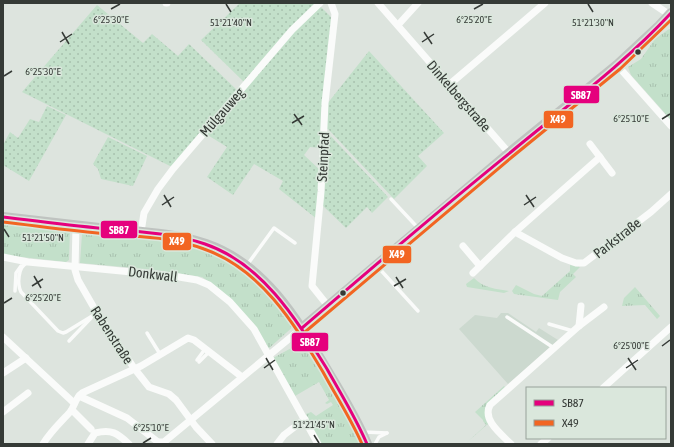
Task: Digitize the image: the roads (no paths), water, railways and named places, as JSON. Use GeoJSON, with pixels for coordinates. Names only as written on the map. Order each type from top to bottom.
{"type":"FeatureCollection","features":[{"type":"Feature","properties":{"kind":"main road"},"geometry":{"type":"LineString","coordinates":[[302,328],[617,65],[670,14]]}},
{"type":"Feature","properties":{"kind":"main road"},"geometry":{"type":"LineString","coordinates":[[3,218],[177,236],[198,241],[223,251],[246,266],[273,290],[302,328],[343,397],[367,444]]}},
{"type":"Feature","properties":{"kind":"street","name":"Mülgauweg"},"geometry":{"type":"LineString","coordinates":[[141,232],[144,213],[158,189],[173,168],[292,30],[320,3]]}},
{"type":"Feature","properties":{"kind":"street","name":"Steinpfad"},"geometry":{"type":"LineString","coordinates":[[328,306],[312,286],[321,192],[325,103],[335,14],[331,3]]}},
{"type":"Feature","properties":{"kind":"street","name":"Dinkelbergstraße"},"geometry":{"type":"LineString","coordinates":[[378,3],[450,84],[509,154]]}},
{"type":"Feature","properties":{"kind":"street"},"geometry":{"type":"LineString","coordinates":[[398,25],[418,3]]}},
{"type":"Feature","properties":{"kind":"street"},"geometry":{"type":"LineString","coordinates":[[450,84],[545,3]]}},
{"type":"Feature","properties":{"kind":"street"},"geometry":{"type":"LineString","coordinates":[[652,3],[670,14]]}},
{"type":"Feature","properties":{"kind":"street"},"geometry":{"type":"LineString","coordinates":[[617,65],[671,126]]}},
{"type":"Feature","properties":{"kind":"street"},"geometry":{"type":"LineString","coordinates":[[590,144],[612,173]]}},
{"type":"Feature","properties":{"kind":"street"},"geometry":{"type":"LineString","coordinates":[[473,273],[515,232],[600,157]]}},
{"type":"Feature","properties":{"kind":"street","name":"Parkstraße"},"geometry":{"type":"LineString","coordinates":[[515,232],[562,258],[576,264],[584,263],[671,194]]}},
{"type":"Feature","properties":{"kind":"street","name":"Rabenstraße"},"geometry":{"type":"LineString","coordinates":[[76,226],[75,266],[78,280],[96,313],[149,387],[170,394],[201,434],[212,444]]}},
{"type":"Feature","properties":{"kind":"street"},"geometry":{"type":"LineString","coordinates":[[463,246],[480,266]]}},
{"type":"Feature","properties":{"kind":"street","name":"Donkwall"},"geometry":{"type":"LineString","coordinates":[[3,257],[26,263],[157,273],[202,282],[222,295],[244,316],[254,329],[318,444]]}},
{"type":"Feature","properties":{"kind":"street"},"geometry":{"type":"LineString","coordinates":[[576,328],[581,306]]}},
{"type":"Feature","properties":{"kind":"street"},"geometry":{"type":"LineString","coordinates":[[511,444],[490,421],[487,413],[490,405],[576,328],[604,307]]}},
{"type":"Feature","properties":{"kind":"street"},"geometry":{"type":"LineString","coordinates":[[78,396],[127,418],[161,443],[302,328]]}},
{"type":"Feature","properties":{"kind":"street"},"geometry":{"type":"LineString","coordinates":[[604,387],[669,332]]}},
{"type":"Feature","properties":{"kind":"street"},"geometry":{"type":"LineString","coordinates":[[3,337],[26,358],[73,407],[93,431]]}},
{"type":"Feature","properties":{"kind":"street"},"geometry":{"type":"LineString","coordinates":[[43,444],[46,438],[73,407],[78,396],[134,368],[188,338],[194,340],[242,377]]}},
{"type":"Feature","properties":{"kind":"street"},"geometry":{"type":"LineString","coordinates":[[3,374],[26,358]]}},
{"type":"Feature","properties":{"kind":"street"},"geometry":{"type":"LineString","coordinates":[[3,412],[28,393]]}},
{"type":"Feature","properties":{"kind":"street"},"geometry":{"type":"LineString","coordinates":[[277,444],[284,435],[305,419]]}},
{"type":"Feature","properties":{"kind":"street"},"geometry":{"type":"LineString","coordinates":[[93,431],[105,430],[117,433],[129,444]]}},
{"type":"Feature","properties":{"kind":"street"},"geometry":{"type":"LineString","coordinates":[[88,444],[93,431]]}},
{"type":"Feature","properties":{"kind":"lane"},"geometry":{"type":"LineString","coordinates":[[391,199],[419,230]]}},
{"type":"Feature","properties":{"kind":"lane"},"geometry":{"type":"LineString","coordinates":[[246,266],[274,228],[295,243]]}},
{"type":"Feature","properties":{"kind":"lane"},"geometry":{"type":"LineString","coordinates":[[15,290],[16,274],[26,263]]}},
{"type":"Feature","properties":{"kind":"lane"},"geometry":{"type":"LineString","coordinates":[[26,263],[20,273],[20,292],[58,331],[63,333],[66,332],[96,313]]}},
{"type":"Feature","properties":{"kind":"lane"},"geometry":{"type":"LineString","coordinates":[[377,265],[418,311]]}},
{"type":"Feature","properties":{"kind":"lane"},"geometry":{"type":"LineString","coordinates":[[69,340],[96,313]]}},
{"type":"Feature","properties":{"kind":"lane"},"geometry":{"type":"LineString","coordinates":[[507,317],[554,348]]}},
{"type":"Feature","properties":{"kind":"lane"},"geometry":{"type":"LineString","coordinates":[[549,324],[576,328]]}},
{"type":"Feature","properties":{"kind":"lane"},"geometry":{"type":"LineString","coordinates":[[147,333],[160,354]]}},
{"type":"Feature","properties":{"kind":"lane"},"geometry":{"type":"LineString","coordinates":[[198,361],[208,351]]}},
{"type":"Feature","properties":{"kind":"lane"},"geometry":{"type":"LineString","coordinates":[[362,432],[387,433],[379,437],[375,444]]}}]}
